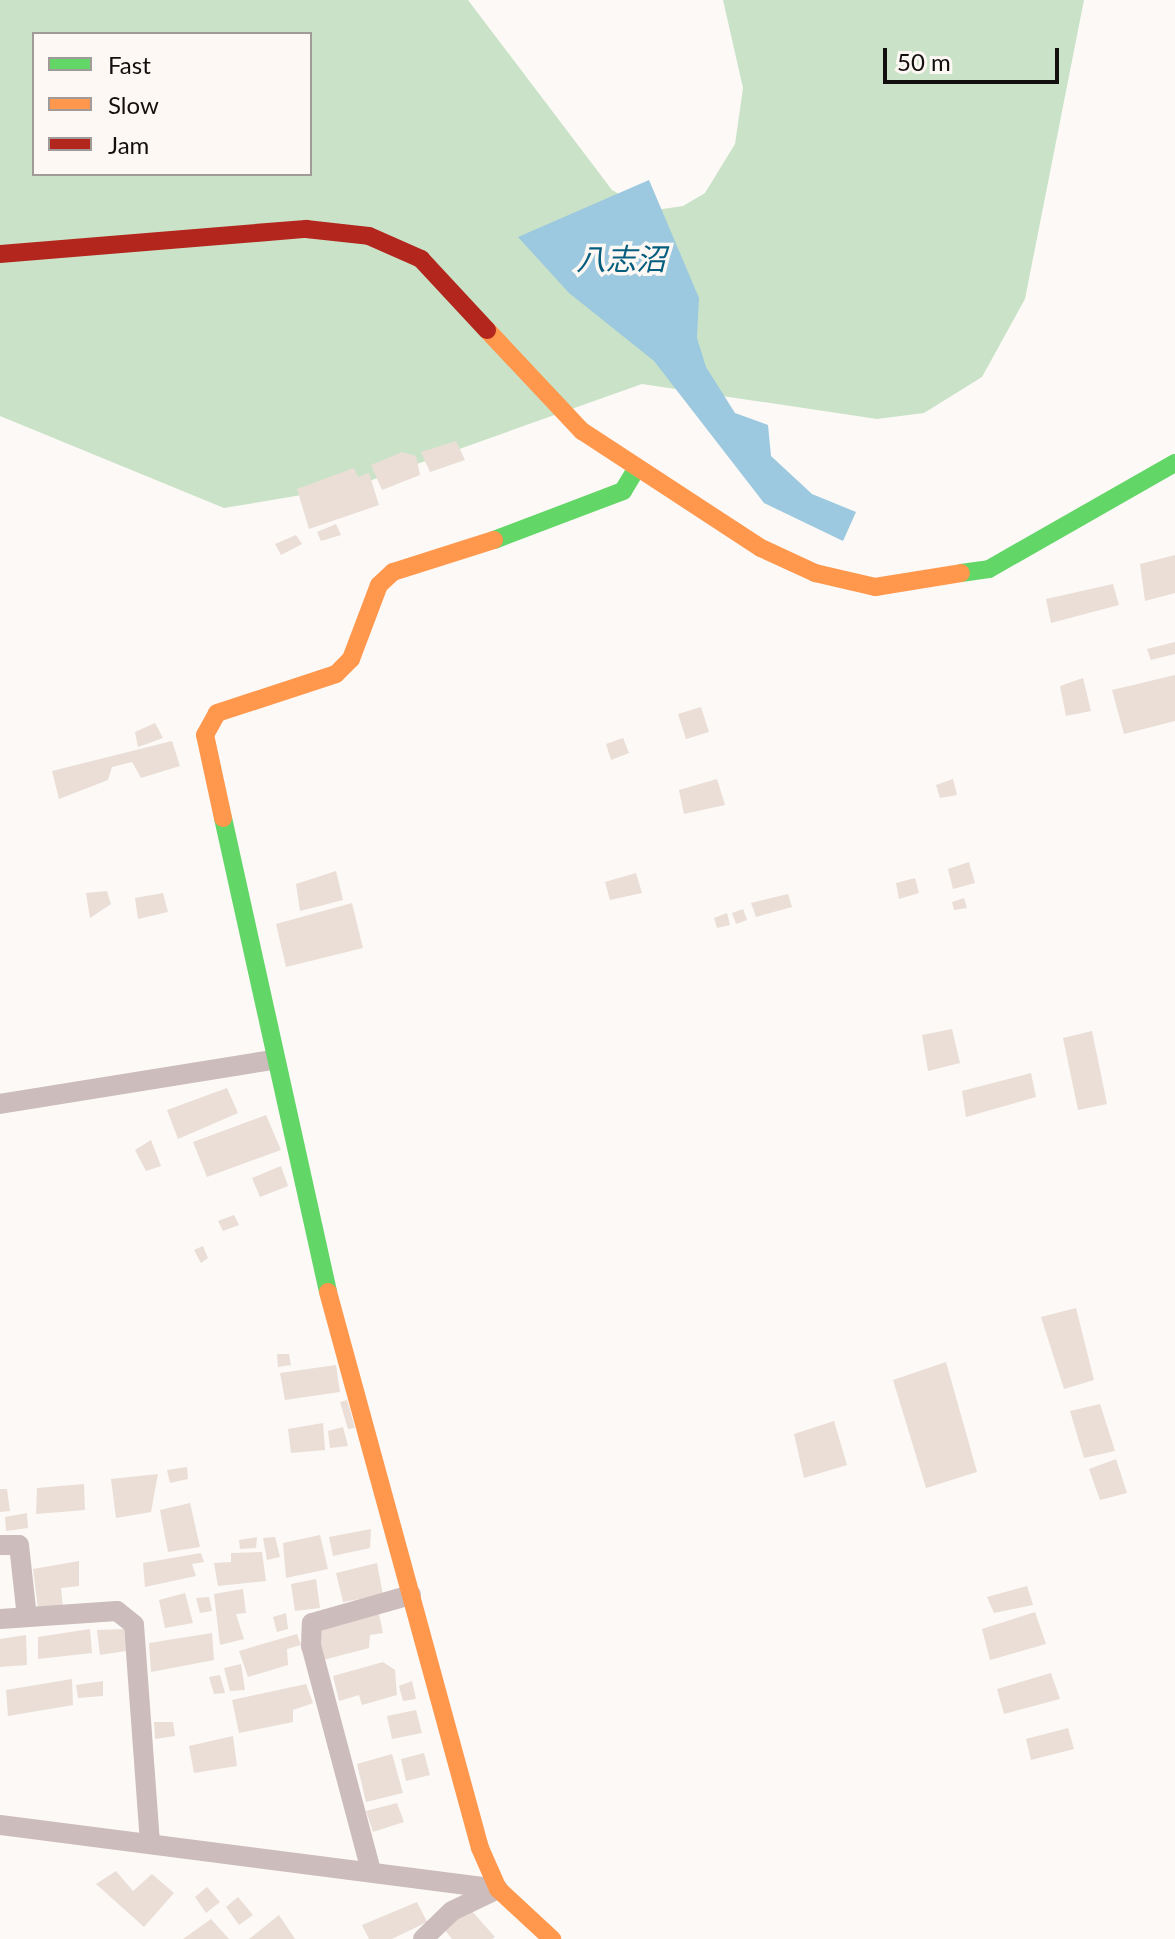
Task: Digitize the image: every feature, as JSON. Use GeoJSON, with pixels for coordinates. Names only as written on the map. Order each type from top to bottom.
{"type":"FeatureCollection","features":[{"type":"Feature","properties":{"kind":"street"},"geometry":{"type":"LineString","coordinates":[[0,254],[306,229],[369,236],[421,259],[571,420],[636,469],[761,548],[815,573],[875,587],[989,569],[1175,463]]}},
{"type":"Feature","properties":{"kind":"street"},"geometry":{"type":"LineString","coordinates":[[552,1939],[498,1889],[411,1595],[271,1060],[205,735],[209,723],[232,706],[336,674],[351,659],[379,585],[393,572],[572,516],[623,491],[636,469]]}},
{"type":"Feature","properties":{"kind":"street"},"geometry":{"type":"LineString","coordinates":[[0,1104],[271,1060]]}},
{"type":"Feature","properties":{"kind":"street"},"geometry":{"type":"LineString","coordinates":[[0,1545],[19,1545],[27,1617]]}},
{"type":"Feature","properties":{"kind":"street"},"geometry":{"type":"LineString","coordinates":[[370,1867],[311,1646],[312,1623],[411,1595]]}},
{"type":"Feature","properties":{"kind":"street"},"geometry":{"type":"LineString","coordinates":[[0,1619],[117,1611],[134,1625],[150,1842]]}},
{"type":"Feature","properties":{"kind":"street"},"geometry":{"type":"LineString","coordinates":[[0,1825],[370,1867],[498,1889]]}},
{"type":"Feature","properties":{"kind":"street"},"geometry":{"type":"LineString","coordinates":[[423,1939],[452,1911],[498,1889]]}},
{"type":"Feature","properties":{"kind":"green space"},"geometry":{"type":"Polygon","coordinates":[[[0,0],[468,0],[612,190],[649,211],[683,206],[705,193],[735,144],[743,88],[723,0],[1084,0],[1025,299],[982,377],[924,413],[877,419],[642,384],[355,486],[224,508],[0,416],[0,0]]]}},
{"type":"Feature","properties":{"kind":"water","name":"八志沼"},"geometry":{"type":"Polygon","coordinates":[[[649,180],[699,298],[697,338],[706,367],[735,413],[768,425],[771,456],[812,494],[856,512],[843,541],[764,503],[654,361],[569,293],[518,237],[649,180]]]}},
{"type":"Feature","properties":{"kind":"building"},"geometry":{"type":"Polygon","coordinates":[[[456,441],[465,460],[430,472],[421,452],[456,441]]]}},
{"type":"Feature","properties":{"kind":"building"},"geometry":{"type":"Polygon","coordinates":[[[402,452],[416,456],[420,475],[382,490],[371,465],[402,452]]]}},
{"type":"Feature","properties":{"kind":"building"},"geometry":{"type":"Polygon","coordinates":[[[354,468],[358,477],[369,473],[379,505],[309,529],[297,489],[354,468]]]}},
{"type":"Feature","properties":{"kind":"building"},"geometry":{"type":"Polygon","coordinates":[[[336,524],[341,535],[321,541],[317,532],[336,524]]]}},
{"type":"Feature","properties":{"kind":"building"},"geometry":{"type":"Polygon","coordinates":[[[296,535],[302,544],[281,555],[275,544],[296,535]]]}},
{"type":"Feature","properties":{"kind":"building"},"geometry":{"type":"Polygon","coordinates":[[[1175,555],[1175,593],[1145,601],[1140,564],[1175,555]]]}},
{"type":"Feature","properties":{"kind":"building"},"geometry":{"type":"Polygon","coordinates":[[[1113,584],[1119,605],[1051,623],[1046,599],[1113,584]]]}},
{"type":"Feature","properties":{"kind":"building"},"geometry":{"type":"Polygon","coordinates":[[[1175,642],[1175,654],[1151,660],[1147,649],[1175,642]]]}},
{"type":"Feature","properties":{"kind":"building"},"geometry":{"type":"Polygon","coordinates":[[[1175,675],[1175,721],[1124,734],[1112,690],[1175,675]]]}},
{"type":"Feature","properties":{"kind":"building"},"geometry":{"type":"Polygon","coordinates":[[[1083,678],[1091,711],[1066,716],[1060,686],[1083,678]]]}},
{"type":"Feature","properties":{"kind":"building"},"geometry":{"type":"Polygon","coordinates":[[[701,707],[709,732],[686,739],[678,714],[701,707]]]}},
{"type":"Feature","properties":{"kind":"building"},"geometry":{"type":"Polygon","coordinates":[[[155,723],[163,738],[138,747],[135,732],[155,723]]]}},
{"type":"Feature","properties":{"kind":"building"},"geometry":{"type":"Polygon","coordinates":[[[623,738],[629,753],[611,760],[606,744],[623,738]]]}},
{"type":"Feature","properties":{"kind":"building"},"geometry":{"type":"Polygon","coordinates":[[[172,741],[180,766],[141,778],[132,762],[112,767],[108,780],[59,799],[52,771],[172,741]]]}},
{"type":"Feature","properties":{"kind":"building"},"geometry":{"type":"Polygon","coordinates":[[[717,779],[725,805],[684,814],[679,790],[717,779]]]}},
{"type":"Feature","properties":{"kind":"building"},"geometry":{"type":"Polygon","coordinates":[[[953,779],[957,795],[940,798],[936,785],[953,779]]]}},
{"type":"Feature","properties":{"kind":"building"},"geometry":{"type":"Polygon","coordinates":[[[969,862],[975,883],[953,889],[948,869],[969,862]]]}},
{"type":"Feature","properties":{"kind":"building"},"geometry":{"type":"Polygon","coordinates":[[[336,871],[343,900],[300,911],[296,884],[336,871]]]}},
{"type":"Feature","properties":{"kind":"building"},"geometry":{"type":"Polygon","coordinates":[[[636,873],[642,893],[610,900],[605,882],[636,873]]]}},
{"type":"Feature","properties":{"kind":"building"},"geometry":{"type":"Polygon","coordinates":[[[915,878],[919,893],[899,899],[896,883],[915,878]]]}},
{"type":"Feature","properties":{"kind":"building"},"geometry":{"type":"Polygon","coordinates":[[[107,891],[111,904],[90,918],[86,893],[107,891]]]}},
{"type":"Feature","properties":{"kind":"building"},"geometry":{"type":"Polygon","coordinates":[[[163,893],[168,912],[138,919],[135,898],[163,893]]]}},
{"type":"Feature","properties":{"kind":"building"},"geometry":{"type":"Polygon","coordinates":[[[788,894],[792,907],[756,917],[751,903],[788,894]]]}},
{"type":"Feature","properties":{"kind":"building"},"geometry":{"type":"Polygon","coordinates":[[[964,898],[967,908],[954,910],[952,902],[964,898]]]}},
{"type":"Feature","properties":{"kind":"building"},"geometry":{"type":"Polygon","coordinates":[[[352,903],[363,948],[286,967],[276,924],[352,903]]]}},
{"type":"Feature","properties":{"kind":"building"},"geometry":{"type":"Polygon","coordinates":[[[743,909],[747,920],[736,924],[732,913],[743,909]]]}},
{"type":"Feature","properties":{"kind":"building"},"geometry":{"type":"Polygon","coordinates":[[[727,913],[730,925],[717,928],[714,918],[727,913]]]}},
{"type":"Feature","properties":{"kind":"building"},"geometry":{"type":"Polygon","coordinates":[[[952,1029],[960,1063],[928,1071],[922,1035],[952,1029]]]}},
{"type":"Feature","properties":{"kind":"building"},"geometry":{"type":"Polygon","coordinates":[[[1092,1031],[1107,1104],[1078,1110],[1063,1038],[1092,1031]]]}},
{"type":"Feature","properties":{"kind":"building"},"geometry":{"type":"Polygon","coordinates":[[[1031,1073],[1036,1097],[966,1117],[962,1091],[1031,1073]]]}},
{"type":"Feature","properties":{"kind":"building"},"geometry":{"type":"Polygon","coordinates":[[[227,1088],[238,1113],[178,1139],[167,1110],[227,1088]]]}},
{"type":"Feature","properties":{"kind":"building"},"geometry":{"type":"Polygon","coordinates":[[[266,1115],[281,1150],[207,1177],[193,1142],[266,1115]]]}},
{"type":"Feature","properties":{"kind":"building"},"geometry":{"type":"Polygon","coordinates":[[[151,1140],[161,1166],[146,1171],[135,1150],[151,1140]]]}},
{"type":"Feature","properties":{"kind":"building"},"geometry":{"type":"Polygon","coordinates":[[[281,1166],[288,1186],[260,1197],[252,1178],[281,1166]]]}},
{"type":"Feature","properties":{"kind":"building"},"geometry":{"type":"Polygon","coordinates":[[[234,1215],[239,1225],[223,1231],[218,1221],[234,1215]]]}},
{"type":"Feature","properties":{"kind":"building"},"geometry":{"type":"Polygon","coordinates":[[[203,1246],[208,1258],[201,1263],[194,1250],[203,1246]]]}},
{"type":"Feature","properties":{"kind":"building"},"geometry":{"type":"Polygon","coordinates":[[[1076,1308],[1094,1380],[1064,1389],[1041,1317],[1076,1308]]]}},
{"type":"Feature","properties":{"kind":"building"},"geometry":{"type":"Polygon","coordinates":[[[277,1354],[289,1354],[291,1365],[278,1367],[277,1354]]]}},
{"type":"Feature","properties":{"kind":"building"},"geometry":{"type":"Polygon","coordinates":[[[946,1362],[977,1472],[926,1488],[893,1380],[946,1362]]]}},
{"type":"Feature","properties":{"kind":"building"},"geometry":{"type":"Polygon","coordinates":[[[336,1365],[340,1392],[285,1400],[280,1373],[336,1365]]]}},
{"type":"Feature","properties":{"kind":"building"},"geometry":{"type":"Polygon","coordinates":[[[347,1400],[355,1428],[348,1429],[340,1402],[347,1400]]]}},
{"type":"Feature","properties":{"kind":"building"},"geometry":{"type":"Polygon","coordinates":[[[1100,1404],[1115,1451],[1084,1458],[1070,1411],[1100,1404]]]}},
{"type":"Feature","properties":{"kind":"building"},"geometry":{"type":"Polygon","coordinates":[[[834,1421],[847,1465],[804,1478],[794,1434],[834,1421]]]}},
{"type":"Feature","properties":{"kind":"building"},"geometry":{"type":"Polygon","coordinates":[[[323,1423],[325,1450],[291,1453],[288,1429],[323,1423]]]}},
{"type":"Feature","properties":{"kind":"building"},"geometry":{"type":"Polygon","coordinates":[[[343,1427],[348,1446],[330,1448],[328,1431],[343,1427]]]}},
{"type":"Feature","properties":{"kind":"building"},"geometry":{"type":"Polygon","coordinates":[[[1116,1459],[1127,1493],[1100,1500],[1089,1469],[1116,1459]]]}},
{"type":"Feature","properties":{"kind":"building"},"geometry":{"type":"Polygon","coordinates":[[[187,1467],[188,1479],[170,1483],[167,1470],[187,1467]]]}},
{"type":"Feature","properties":{"kind":"building"},"geometry":{"type":"Polygon","coordinates":[[[158,1474],[151,1512],[116,1518],[111,1479],[158,1474]]]}},
{"type":"Feature","properties":{"kind":"building"},"geometry":{"type":"Polygon","coordinates":[[[84,1484],[85,1510],[36,1514],[37,1488],[84,1484]]]}},
{"type":"Feature","properties":{"kind":"building"},"geometry":{"type":"Polygon","coordinates":[[[0,1489],[7,1489],[10,1511],[0,1512],[0,1489]]]}},
{"type":"Feature","properties":{"kind":"building"},"geometry":{"type":"Polygon","coordinates":[[[190,1503],[200,1547],[168,1552],[160,1510],[190,1503]]]}},
{"type":"Feature","properties":{"kind":"building"},"geometry":{"type":"Polygon","coordinates":[[[27,1513],[28,1528],[6,1531],[5,1517],[27,1513]]]}},
{"type":"Feature","properties":{"kind":"building"},"geometry":{"type":"Polygon","coordinates":[[[371,1529],[370,1548],[333,1556],[329,1537],[371,1529]]]}},
{"type":"Feature","properties":{"kind":"building"},"geometry":{"type":"Polygon","coordinates":[[[320,1535],[328,1569],[286,1578],[283,1543],[320,1535]]]}},
{"type":"Feature","properties":{"kind":"building"},"geometry":{"type":"Polygon","coordinates":[[[257,1537],[256,1548],[240,1549],[239,1540],[257,1537]]]}},
{"type":"Feature","properties":{"kind":"building"},"geometry":{"type":"Polygon","coordinates":[[[275,1537],[280,1557],[267,1560],[263,1538],[275,1537]]]}},
{"type":"Feature","properties":{"kind":"building"},"geometry":{"type":"Polygon","coordinates":[[[262,1552],[266,1581],[218,1586],[214,1563],[231,1562],[231,1553],[262,1552]]]}},
{"type":"Feature","properties":{"kind":"building"},"geometry":{"type":"Polygon","coordinates":[[[201,1553],[204,1562],[192,1564],[196,1576],[145,1587],[143,1563],[201,1553]]]}},
{"type":"Feature","properties":{"kind":"building"},"geometry":{"type":"Polygon","coordinates":[[[79,1561],[79,1586],[61,1588],[63,1607],[38,1609],[33,1569],[79,1561]]]}},
{"type":"Feature","properties":{"kind":"building"},"geometry":{"type":"Polygon","coordinates":[[[377,1563],[383,1595],[343,1602],[336,1573],[377,1563]]]}},
{"type":"Feature","properties":{"kind":"building"},"geometry":{"type":"Polygon","coordinates":[[[316,1579],[320,1608],[295,1611],[291,1584],[316,1579]]]}},
{"type":"Feature","properties":{"kind":"building"},"geometry":{"type":"Polygon","coordinates":[[[1027,1586],[1033,1605],[994,1613],[987,1597],[1027,1586]]]}},
{"type":"Feature","properties":{"kind":"building"},"geometry":{"type":"Polygon","coordinates":[[[243,1589],[246,1613],[236,1614],[244,1639],[220,1645],[214,1594],[243,1589]]]}},
{"type":"Feature","properties":{"kind":"building"},"geometry":{"type":"Polygon","coordinates":[[[185,1593],[193,1623],[165,1628],[159,1600],[185,1593]]]}},
{"type":"Feature","properties":{"kind":"building"},"geometry":{"type":"Polygon","coordinates":[[[209,1597],[212,1611],[200,1613],[196,1598],[209,1597]]]}},
{"type":"Feature","properties":{"kind":"building"},"geometry":{"type":"Polygon","coordinates":[[[1035,1612],[1046,1644],[990,1660],[982,1629],[1035,1612]]]}},
{"type":"Feature","properties":{"kind":"building"},"geometry":{"type":"Polygon","coordinates":[[[286,1613],[288,1629],[277,1632],[273,1617],[286,1613]]]}},
{"type":"Feature","properties":{"kind":"building"},"geometry":{"type":"Polygon","coordinates":[[[379,1614],[383,1633],[370,1635],[369,1648],[323,1660],[318,1628],[379,1614]]]}},
{"type":"Feature","properties":{"kind":"building"},"geometry":{"type":"Polygon","coordinates":[[[90,1629],[92,1653],[38,1659],[38,1637],[90,1629]]]}},
{"type":"Feature","properties":{"kind":"building"},"geometry":{"type":"Polygon","coordinates":[[[124,1629],[126,1651],[100,1655],[97,1630],[124,1629]]]}},
{"type":"Feature","properties":{"kind":"building"},"geometry":{"type":"Polygon","coordinates":[[[212,1633],[214,1660],[151,1672],[149,1643],[212,1633]]]}},
{"type":"Feature","properties":{"kind":"building"},"geometry":{"type":"Polygon","coordinates":[[[297,1634],[301,1645],[287,1649],[288,1665],[248,1677],[239,1651],[297,1634]]]}},
{"type":"Feature","properties":{"kind":"building"},"geometry":{"type":"Polygon","coordinates":[[[26,1635],[27,1665],[0,1667],[0,1639],[26,1635]]]}},
{"type":"Feature","properties":{"kind":"building"},"geometry":{"type":"Polygon","coordinates":[[[383,1662],[395,1670],[397,1695],[362,1705],[359,1695],[339,1701],[333,1676],[383,1662]]]}},
{"type":"Feature","properties":{"kind":"building"},"geometry":{"type":"Polygon","coordinates":[[[241,1664],[245,1690],[230,1691],[224,1668],[241,1664]]]}},
{"type":"Feature","properties":{"kind":"building"},"geometry":{"type":"Polygon","coordinates":[[[1051,1673],[1060,1699],[1004,1714],[997,1689],[1051,1673]]]}},
{"type":"Feature","properties":{"kind":"building"},"geometry":{"type":"Polygon","coordinates":[[[220,1675],[225,1693],[214,1694],[209,1677],[220,1675]]]}},
{"type":"Feature","properties":{"kind":"building"},"geometry":{"type":"Polygon","coordinates":[[[72,1679],[73,1705],[8,1716],[6,1690],[72,1679]]]}},
{"type":"Feature","properties":{"kind":"building"},"geometry":{"type":"Polygon","coordinates":[[[103,1681],[103,1696],[78,1698],[76,1685],[103,1681]]]}},
{"type":"Feature","properties":{"kind":"building"},"geometry":{"type":"Polygon","coordinates":[[[412,1681],[416,1699],[403,1701],[399,1686],[412,1681]]]}},
{"type":"Feature","properties":{"kind":"building"},"geometry":{"type":"Polygon","coordinates":[[[306,1684],[313,1703],[293,1710],[293,1722],[239,1733],[232,1700],[306,1684]]]}},
{"type":"Feature","properties":{"kind":"building"},"geometry":{"type":"Polygon","coordinates":[[[416,1710],[422,1733],[392,1739],[387,1716],[416,1710]]]}},
{"type":"Feature","properties":{"kind":"building"},"geometry":{"type":"Polygon","coordinates":[[[154,1722],[173,1722],[175,1736],[155,1739],[154,1722]]]}},
{"type":"Feature","properties":{"kind":"building"},"geometry":{"type":"Polygon","coordinates":[[[1068,1728],[1074,1749],[1031,1760],[1026,1739],[1068,1728]]]}},
{"type":"Feature","properties":{"kind":"building"},"geometry":{"type":"Polygon","coordinates":[[[233,1736],[237,1766],[194,1773],[189,1746],[233,1736]]]}},
{"type":"Feature","properties":{"kind":"building"},"geometry":{"type":"Polygon","coordinates":[[[424,1753],[430,1775],[406,1781],[401,1759],[424,1753]]]}},
{"type":"Feature","properties":{"kind":"building"},"geometry":{"type":"Polygon","coordinates":[[[392,1754],[403,1793],[366,1802],[357,1764],[392,1754]]]}},
{"type":"Feature","properties":{"kind":"building"},"geometry":{"type":"Polygon","coordinates":[[[397,1803],[404,1822],[373,1832],[366,1811],[397,1803]]]}},
{"type":"Feature","properties":{"kind":"building"},"geometry":{"type":"Polygon","coordinates":[[[116,1871],[133,1891],[152,1874],[174,1893],[144,1927],[96,1884],[116,1871]]]}},
{"type":"Feature","properties":{"kind":"building"},"geometry":{"type":"Polygon","coordinates":[[[207,1887],[220,1902],[206,1913],[195,1897],[207,1887]]]}},
{"type":"Feature","properties":{"kind":"building"},"geometry":{"type":"Polygon","coordinates":[[[238,1897],[253,1915],[239,1925],[226,1907],[238,1897]]]}},
{"type":"Feature","properties":{"kind":"building"},"geometry":{"type":"Polygon","coordinates":[[[417,1902],[427,1922],[392,1939],[369,1939],[362,1925],[417,1902]]]}},
{"type":"Feature","properties":{"kind":"building"},"geometry":{"type":"Polygon","coordinates":[[[470,1909],[495,1937],[452,1939],[444,1929],[470,1909]]]}},
{"type":"Feature","properties":{"kind":"building"},"geometry":{"type":"Polygon","coordinates":[[[279,1915],[295,1939],[249,1939],[279,1915]]]}},
{"type":"Feature","properties":{"kind":"building"},"geometry":{"type":"Polygon","coordinates":[[[211,1919],[229,1939],[183,1939],[211,1919]]]}},
{"type":"Feature","properties":{"kind":"traffic: fast"},"geometry":{"type":"LineString","coordinates":[[961,573],[989,569],[1175,463]]}},
{"type":"Feature","properties":{"kind":"traffic: fast"},"geometry":{"type":"LineString","coordinates":[[494,540],[623,491],[636,469]]}},
{"type":"Feature","properties":{"kind":"traffic: fast"},"geometry":{"type":"LineString","coordinates":[[223,818],[328,1292]]}},
{"type":"Feature","properties":{"kind":"traffic: slow"},"geometry":{"type":"LineString","coordinates":[[487,330],[582,431],[761,548],[815,573],[875,587],[961,573]]}},
{"type":"Feature","properties":{"kind":"traffic: slow"},"geometry":{"type":"LineString","coordinates":[[223,818],[205,735],[217,713],[336,674],[351,659],[379,585],[393,572],[494,540]]}},
{"type":"Feature","properties":{"kind":"traffic: slow"},"geometry":{"type":"LineString","coordinates":[[328,1292],[480,1848],[498,1889],[552,1939]]}},
{"type":"Feature","properties":{"kind":"traffic: jam"},"geometry":{"type":"LineString","coordinates":[[0,254],[306,229],[369,236],[421,259],[487,330]]}}]}
